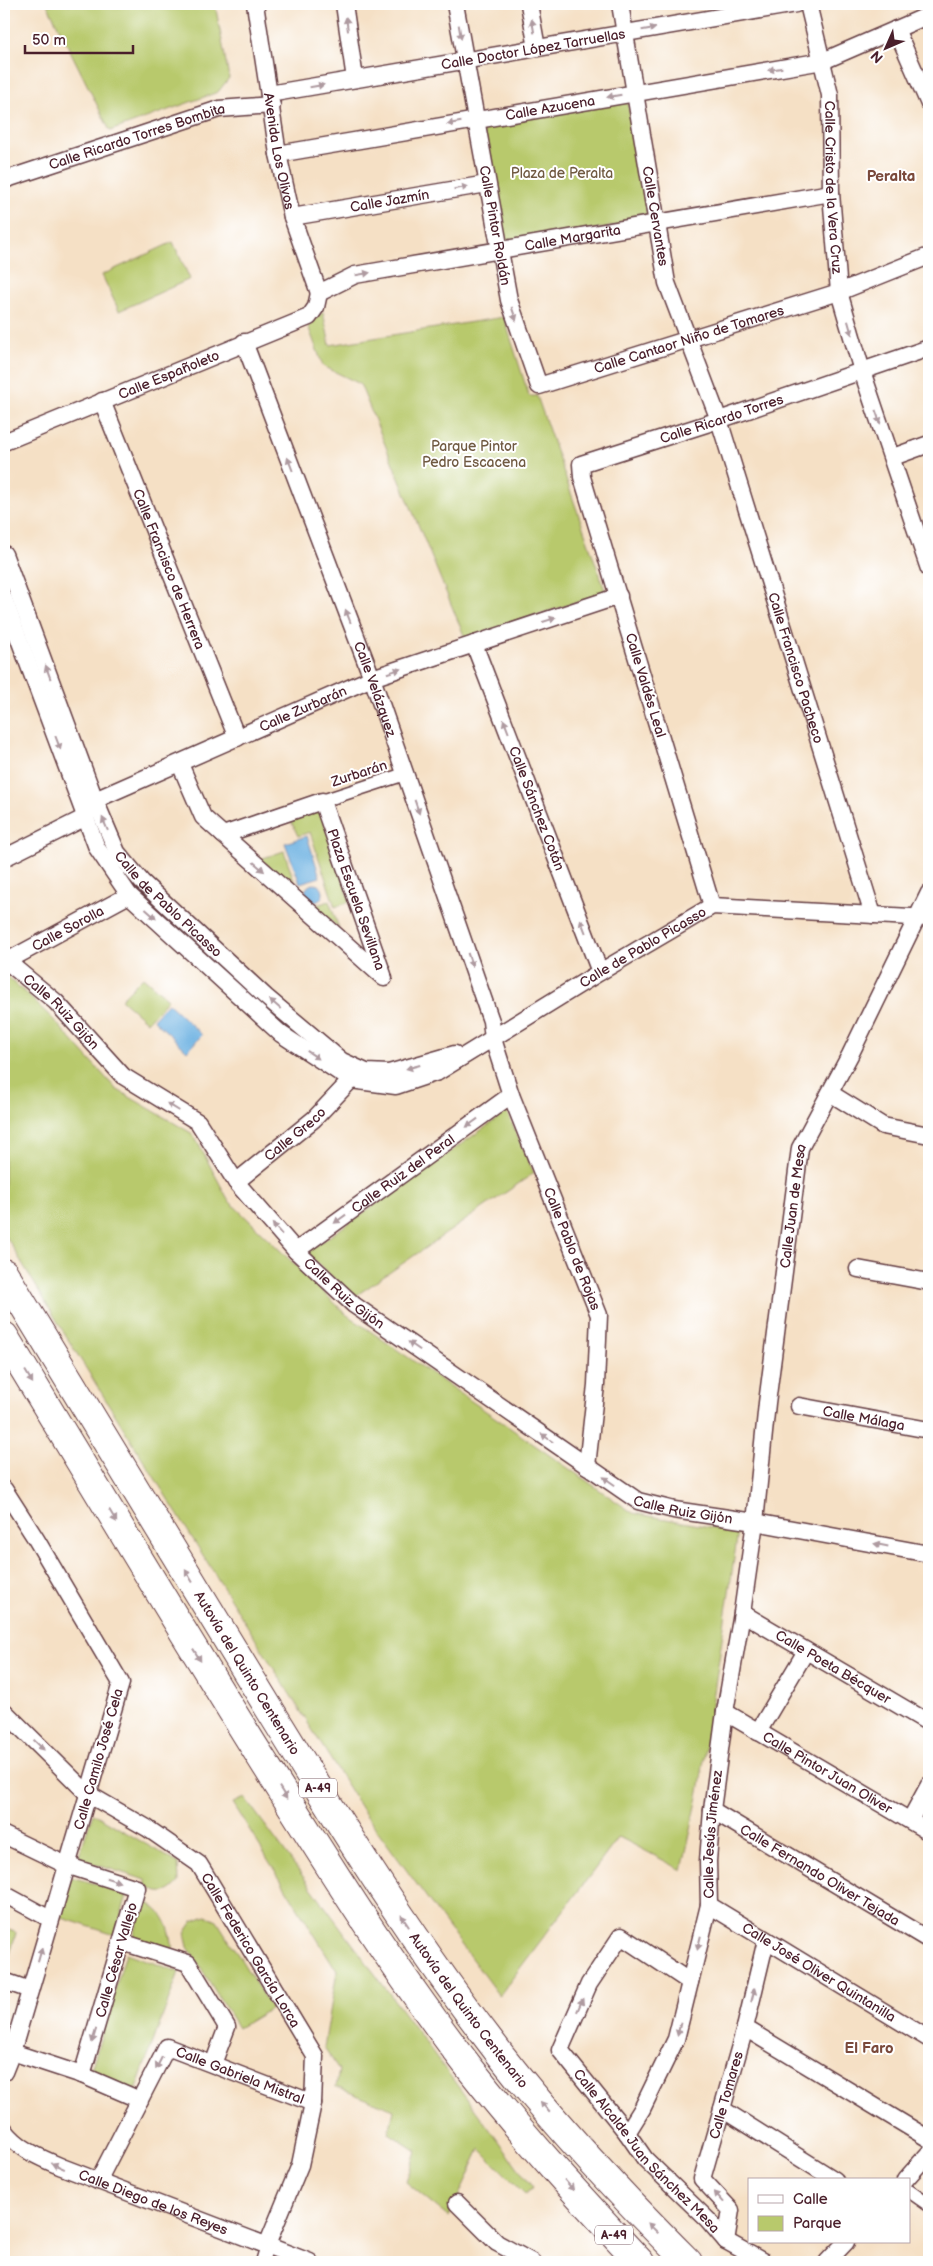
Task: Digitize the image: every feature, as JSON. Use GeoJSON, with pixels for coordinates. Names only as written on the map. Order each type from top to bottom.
{"type":"FeatureCollection","features":[{"type":"Feature","properties":{"kind":"highway","name":"Autovía del Quinto Centenario"},"geometry":{"type":"LineString","coordinates":[[4,1273],[300,1760],[429,1957],[491,2043],[555,2120],[632,2206],[688,2262]]}},
{"type":"Feature","properties":{"kind":"highway","name":"A-49"},"geometry":{"type":"LineString","coordinates":[[4,1336],[206,1669],[392,1962],[472,2071],[588,2207],[640,2262]]}},
{"type":"Feature","properties":{"kind":"street","name":"Avenida Los Olivos"},"geometry":{"type":"LineString","coordinates":[[255,4],[278,154],[292,217],[319,294]]}},
{"type":"Feature","properties":{"kind":"street"},"geometry":{"type":"LineString","coordinates":[[344,4],[355,79]]}},
{"type":"Feature","properties":{"kind":"street","name":"Calle Pintor Roldán"},"geometry":{"type":"LineString","coordinates":[[455,4],[509,300],[539,386]]}},
{"type":"Feature","properties":{"kind":"street"},"geometry":{"type":"LineString","coordinates":[[529,4],[537,48]]}},
{"type":"Feature","properties":{"kind":"street","name":"Calle Cervantes"},"geometry":{"type":"LineString","coordinates":[[620,4],[667,283],[720,420]]}},
{"type":"Feature","properties":{"kind":"street","name":"Calle Doctor López Tarruellas"},"geometry":{"type":"LineString","coordinates":[[270,99],[355,79],[796,4]]}},
{"type":"Feature","properties":{"kind":"street","name":"Calle Cristo de la Vera Cruz"},"geometry":{"type":"LineString","coordinates":[[808,4],[830,95],[831,193],[839,292],[862,371],[924,536],[929,569]]}},
{"type":"Feature","properties":{"kind":"street","name":"Calle Azucena"},"geometry":{"type":"LineString","coordinates":[[278,154],[823,61],[929,15]]}},
{"type":"Feature","properties":{"kind":"street"},"geometry":{"type":"LineString","coordinates":[[896,29],[929,104]]}},
{"type":"Feature","properties":{"kind":"street","name":"Calle Ricardo Torres Bombita"},"geometry":{"type":"LineString","coordinates":[[4,180],[219,109],[270,99]]}},
{"type":"Feature","properties":{"kind":"street","name":"Calle Jazmín"},"geometry":{"type":"LineString","coordinates":[[292,217],[487,184]]}},
{"type":"Feature","properties":{"kind":"street","name":"Calle Margarita"},"geometry":{"type":"LineString","coordinates":[[319,294],[355,275],[499,252],[831,193]]}},
{"type":"Feature","properties":{"kind":"street","name":"Calle Cantaor Niño de Tomares"},"geometry":{"type":"LineString","coordinates":[[539,386],[839,292],[929,256]]}},
{"type":"Feature","properties":{"kind":"street","name":"Calle Españoleto"},"geometry":{"type":"LineString","coordinates":[[4,442],[244,342],[309,317],[316,308],[319,294]]}},
{"type":"Feature","properties":{"kind":"street","name":"Calle Velázquez"},"geometry":{"type":"LineString","coordinates":[[244,342],[372,678],[491,1021],[493,1040]]}},
{"type":"Feature","properties":{"kind":"street","name":"Calle Ricardo Torres"},"geometry":{"type":"LineString","coordinates":[[581,464],[720,420],[929,348]]}},
{"type":"Feature","properties":{"kind":"street","name":"Calle Francisco de Herrera"},"geometry":{"type":"LineString","coordinates":[[102,401],[237,738]]}},
{"type":"Feature","properties":{"kind":"street","name":"Calle Francisco Pacheco"},"geometry":{"type":"LineString","coordinates":[[720,420],[874,915]]}},
{"type":"Feature","properties":{"kind":"street"},"geometry":{"type":"LineString","coordinates":[[893,457],[929,444]]}},
{"type":"Feature","properties":{"kind":"street","name":"Calle Valdés Leal"},"geometry":{"type":"LineString","coordinates":[[581,464],[582,477],[620,596],[712,906]]}},
{"type":"Feature","properties":{"kind":"street","name":"Calle de Pablo Picasso"},"geometry":{"type":"LineString","coordinates":[[4,554],[95,800],[117,852],[142,882],[259,990],[342,1061],[366,1072],[389,1073],[442,1058],[493,1040]]}},
{"type":"Feature","properties":{"kind":"street","name":"Calle Zurbarán"},"geometry":{"type":"LineString","coordinates":[[95,800],[372,678],[620,596]]}},
{"type":"Feature","properties":{"kind":"street","name":"Calle de Pablo Picasso"},"geometry":{"type":"LineString","coordinates":[[4,600],[97,848],[130,895],[281,1034],[351,1080],[396,1086],[438,1072],[493,1040],[600,972],[712,906],[923,917]]}},
{"type":"Feature","properties":{"kind":"street","name":"Calle Sánchez Cotán"},"geometry":{"type":"LineString","coordinates":[[474,644],[600,972]]}},
{"type":"Feature","properties":{"kind":"street","name":"Plaza Escuela Sevillana"},"geometry":{"type":"LineString","coordinates":[[180,764],[203,817],[384,978],[322,801]]}},
{"type":"Feature","properties":{"kind":"street","name":"Zurbarán"},"geometry":{"type":"LineString","coordinates":[[322,801],[405,774]]}},
{"type":"Feature","properties":{"kind":"street"},"geometry":{"type":"LineString","coordinates":[[4,858],[86,818],[95,800]]}},
{"type":"Feature","properties":{"kind":"street"},"geometry":{"type":"LineString","coordinates":[[223,835],[322,801]]}},
{"type":"Feature","properties":{"kind":"street","name":"Calle Juan de Mesa"},"geometry":{"type":"LineString","coordinates":[[755,1522],[766,1403],[800,1148],[923,917],[929,892]]}},
{"type":"Feature","properties":{"kind":"street","name":"Calle Sorolla"},"geometry":{"type":"LineString","coordinates":[[5,960],[130,895]]}},
{"type":"Feature","properties":{"kind":"street","name":"Calle Ruiz Gijón"},"geometry":{"type":"LineString","coordinates":[[5,960],[56,1002],[123,1076],[198,1122],[236,1182],[296,1251],[354,1305],[638,1501],[674,1510],[755,1522],[929,1554]]}},
{"type":"Feature","properties":{"kind":"street","name":"Calle Pablo de Rojas"},"geometry":{"type":"LineString","coordinates":[[493,1040],[511,1095],[599,1314],[596,1385],[587,1466]]}},
{"type":"Feature","properties":{"kind":"street","name":"Calle Greco"},"geometry":{"type":"LineString","coordinates":[[236,1182],[314,1119],[351,1080]]}},
{"type":"Feature","properties":{"kind":"street"},"geometry":{"type":"LineString","coordinates":[[830,1093],[883,1126],[929,1135]]}},
{"type":"Feature","properties":{"kind":"street","name":"Calle Ruiz del Peral"},"geometry":{"type":"LineString","coordinates":[[296,1251],[511,1095]]}},
{"type":"Feature","properties":{"kind":"street"},"geometry":{"type":"LineString","coordinates":[[858,1269],[929,1282]]}},
{"type":"Feature","properties":{"kind":"street","name":"Calle Málaga"},"geometry":{"type":"LineString","coordinates":[[799,1406],[929,1430]]}},
{"type":"Feature","properties":{"kind":"street","name":"Calle Camilo José Cela"},"geometry":{"type":"LineString","coordinates":[[4,1489],[36,1539],[121,1683],[12,2052],[4,2072]]}},
{"type":"Feature","properties":{"kind":"street","name":"Calle Jesús Jiménez"},"geometry":{"type":"LineString","coordinates":[[627,2133],[642,2109],[676,2039],[709,1905],[708,1860],[712,1810],[725,1712],[742,1614],[755,1522]]}},
{"type":"Feature","properties":{"kind":"street","name":"Calle Poeta Bécquer"},"geometry":{"type":"LineString","coordinates":[[742,1614],[928,1718]]}},
{"type":"Feature","properties":{"kind":"street"},"geometry":{"type":"LineString","coordinates":[[758,1732],[806,1651]]}},
{"type":"Feature","properties":{"kind":"street","name":"Calle Federico García Lorca"},"geometry":{"type":"LineString","coordinates":[[4,1711],[88,1794],[147,1828],[199,1864],[315,2056],[313,2103],[300,2164],[268,2245]]}},
{"type":"Feature","properties":{"kind":"street","name":"Calle Pintor Juan Oliver"},"geometry":{"type":"LineString","coordinates":[[725,1712],[929,1832]]}},
{"type":"Feature","properties":{"kind":"street"},"geometry":{"type":"LineString","coordinates":[[910,1820],[929,1785]]}},
{"type":"Feature","properties":{"kind":"street","name":"Calle Fernando Oliver Tejada"},"geometry":{"type":"LineString","coordinates":[[712,1810],[929,1940]]}},
{"type":"Feature","properties":{"kind":"street"},"geometry":{"type":"LineString","coordinates":[[4,1835],[66,1866]]}},
{"type":"Feature","properties":{"kind":"street","name":"Calle César Vallejo"},"geometry":{"type":"LineString","coordinates":[[66,1866],[137,1888],[82,2075]]}},
{"type":"Feature","properties":{"kind":"street"},"geometry":{"type":"LineString","coordinates":[[4,1894],[50,1919]]}},
{"type":"Feature","properties":{"kind":"street","name":"Calle José Oliver Quintanilla"},"geometry":{"type":"LineString","coordinates":[[709,1905],[929,2038]]}},
{"type":"Feature","properties":{"kind":"street","name":"Calle Alcalde Juan Sánchez Mesa"},"geometry":{"type":"LineString","coordinates":[[690,1982],[621,1936],[589,1984],[560,2050],[627,2133],[645,2159],[708,2220],[726,2241],[764,2262]]}},
{"type":"Feature","properties":{"kind":"street","name":"Calle Tomares"},"geometry":{"type":"LineString","coordinates":[[726,2241],[731,2210],[702,2178],[745,2028],[766,1940]]}},
{"type":"Feature","properties":{"kind":"street"},"geometry":{"type":"LineString","coordinates":[[122,1942],[188,1963],[227,2027],[213,2064]]}},
{"type":"Feature","properties":{"kind":"street"},"geometry":{"type":"LineString","coordinates":[[4,1981],[30,1990]]}},
{"type":"Feature","properties":{"kind":"street"},"geometry":{"type":"LineString","coordinates":[[745,2028],[929,2140]]}},
{"type":"Feature","properties":{"kind":"street","name":"Calle Gabriela Mistral"},"geometry":{"type":"LineString","coordinates":[[98,2182],[167,2047],[313,2103]]}},
{"type":"Feature","properties":{"kind":"street"},"geometry":{"type":"LineString","coordinates":[[12,2052],[82,2075],[140,2100]]}},
{"type":"Feature","properties":{"kind":"street"},"geometry":{"type":"LineString","coordinates":[[722,2109],[832,2178]]}},
{"type":"Feature","properties":{"kind":"street","name":"Calle Diego de los Reyes"},"geometry":{"type":"LineString","coordinates":[[4,2128],[10,2138],[33,2154],[98,2182],[310,2262]]}},
{"type":"Feature","properties":{"kind":"street"},"geometry":{"type":"LineString","coordinates":[[907,2178],[929,2153]]}},
{"type":"Feature","properties":{"kind":"street"},"geometry":{"type":"LineString","coordinates":[[910,2192],[929,2206]]}},
{"type":"Feature","properties":{"kind":"street"},"geometry":{"type":"LineString","coordinates":[[457,2203],[497,2243],[532,2262]]}},
{"type":"Feature","properties":{"kind":"street"},"geometry":{"type":"LineString","coordinates":[[826,2262],[844,2244]]}},
{"type":"Feature","properties":{"kind":"street"},"geometry":{"type":"LineString","coordinates":[[262,2262],[268,2245]]}},
{"type":"Feature","properties":{"kind":"green space"},"geometry":{"type":"Polygon","coordinates":[[[47,4],[215,4],[229,78],[218,92],[110,131],[47,4]]]}},
{"type":"Feature","properties":{"kind":"green space","name":"Plaza de Peralta"},"geometry":{"type":"Polygon","coordinates":[[[627,99],[648,220],[504,245],[482,124],[627,99]]]}},
{"type":"Feature","properties":{"kind":"green space"},"geometry":{"type":"Polygon","coordinates":[[[173,242],[190,279],[119,311],[102,275],[173,242]]]}},
{"type":"Feature","properties":{"kind":"green space","name":"Parque Pintor Pedro Escacena"},"geometry":{"type":"Polygon","coordinates":[[[323,312],[330,345],[504,317],[529,396],[537,396],[606,593],[465,638],[360,384],[323,366],[308,326],[323,312]]]}},
{"type":"Feature","properties":{"kind":"green space"},"geometry":{"type":"Polygon","coordinates":[[[320,809],[350,902],[335,907],[310,832],[298,836],[290,819],[320,809]]]}},
{"type":"Feature","properties":{"kind":"green space"},"geometry":{"type":"Polygon","coordinates":[[[101,838],[104,838],[317,1047],[399,1079],[314,1050],[147,900],[126,878],[101,838]]]}},
{"type":"Feature","properties":{"kind":"green space"},"geometry":{"type":"Polygon","coordinates":[[[284,851],[298,892],[260,859],[284,851]]]}},
{"type":"Feature","properties":{"kind":"green space"},"geometry":{"type":"Polygon","coordinates":[[[329,901],[339,928],[314,906],[329,901]]]}},
{"type":"Feature","properties":{"kind":"green space"},"geometry":{"type":"Polygon","coordinates":[[[4,973],[51,1017],[116,1089],[193,1134],[229,1201],[347,1315],[633,1513],[738,1532],[699,1792],[682,1870],[619,1837],[499,1996],[363,1811],[69,1341],[4,1233],[4,973]]]}},
{"type":"Feature","properties":{"kind":"green space"},"geometry":{"type":"Polygon","coordinates":[[[143,977],[168,999],[147,1022],[121,999],[143,977]]]}},
{"type":"Feature","properties":{"kind":"green space"},"geometry":{"type":"Polygon","coordinates":[[[507,1112],[534,1173],[354,1297],[306,1253],[507,1112]]]}},
{"type":"Feature","properties":{"kind":"green space"},"geometry":{"type":"Polygon","coordinates":[[[245,1798],[533,2188],[525,2194],[480,2149],[449,2217],[406,2182],[416,2151],[389,2133],[394,2110],[336,2087],[339,2070],[324,2047],[337,1971],[233,1803],[245,1798]]]}},
{"type":"Feature","properties":{"kind":"green space"},"geometry":{"type":"Polygon","coordinates":[[[93,1813],[178,1863],[179,1882],[171,1889],[160,1892],[146,1886],[146,1880],[78,1859],[93,1813]]]}},
{"type":"Feature","properties":{"kind":"green space"},"geometry":{"type":"Polygon","coordinates":[[[70,1877],[128,1892],[115,1935],[59,1917],[70,1877]]]}},
{"type":"Feature","properties":{"kind":"green space"},"geometry":{"type":"Polygon","coordinates":[[[144,1901],[162,1915],[168,1927],[173,1950],[133,1939],[144,1901]]]}},
{"type":"Feature","properties":{"kind":"green space"},"geometry":{"type":"Polygon","coordinates":[[[206,1916],[217,1921],[271,2008],[238,2028],[188,1947],[185,1933],[193,1921],[206,1916]]]}},
{"type":"Feature","properties":{"kind":"green space"},"geometry":{"type":"Polygon","coordinates":[[[4,1927],[16,1933],[10,1954],[4,1952],[4,1927]]]}},
{"type":"Feature","properties":{"kind":"green space"},"geometry":{"type":"Polygon","coordinates":[[[126,1953],[179,1972],[135,2091],[91,2070],[126,1953]]]}},
{"type":"Feature","properties":{"kind":"water"},"geometry":{"type":"Polygon","coordinates":[[[307,836],[320,877],[300,883],[285,843],[307,836]]]}},
{"type":"Feature","properties":{"kind":"water"},"geometry":{"type":"Polygon","coordinates":[[[314,884],[320,887],[323,893],[320,899],[314,902],[308,899],[305,893],[308,887],[314,884]]]}},
{"type":"Feature","properties":{"kind":"water"},"geometry":{"type":"Polygon","coordinates":[[[168,1003],[202,1035],[187,1051],[153,1019],[168,1003]]]}},
{"type":"Feature","properties":{"kind":"district","name":"Peralta"},"geometry":{"type":"Point","coordinates":[891,176]}},
{"type":"Feature","properties":{"kind":"district","name":"El Faro"},"geometry":{"type":"Point","coordinates":[869,2048]}}]}
